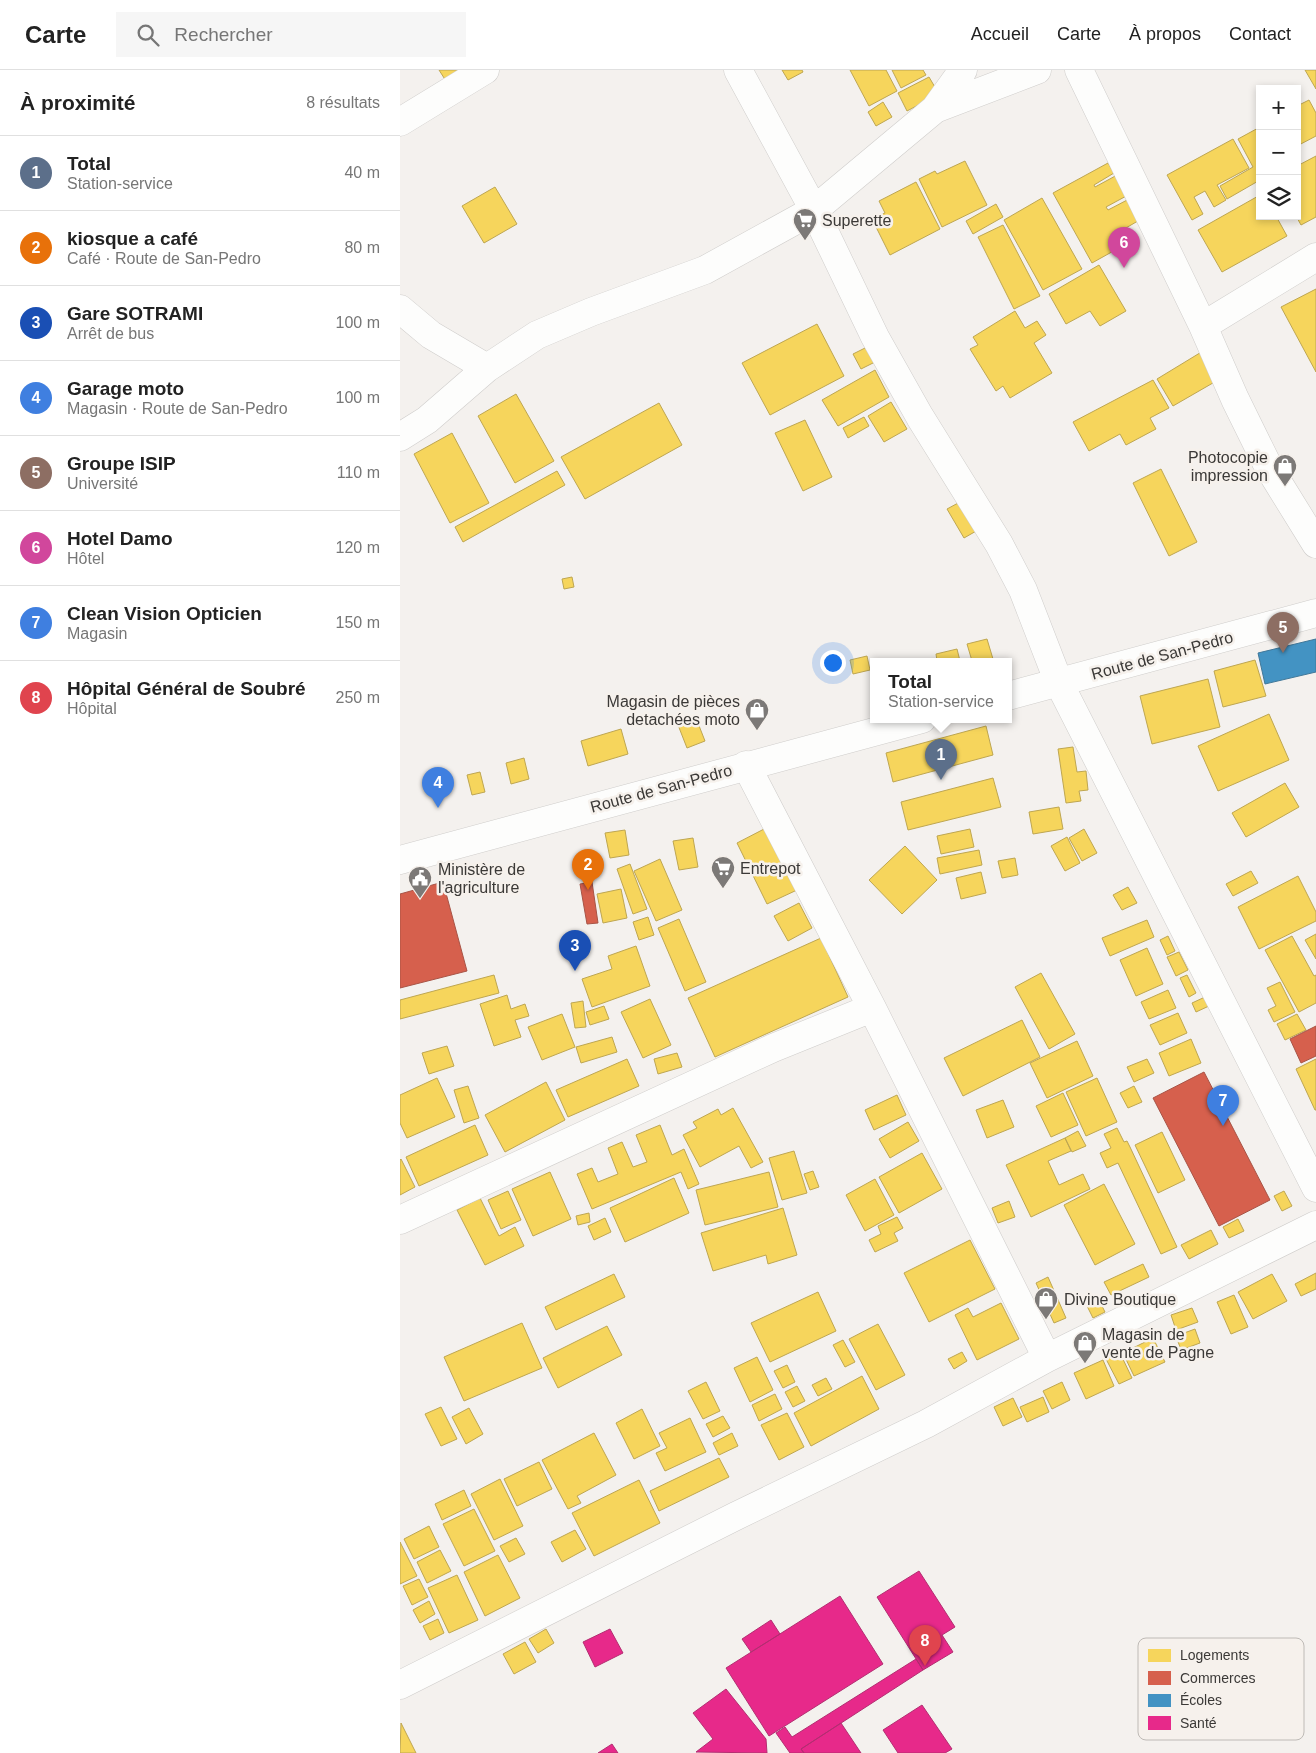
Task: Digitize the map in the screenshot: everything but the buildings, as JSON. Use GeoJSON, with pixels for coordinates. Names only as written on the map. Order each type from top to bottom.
{"type":"FeatureCollection","features":[{"type":"Feature","properties":{"kind":"street"},"geometry":{"type":"LineString","coordinates":[[400,122],[486,70]]}},
{"type":"Feature","properties":{"kind":"street"},"geometry":{"type":"LineString","coordinates":[[738,70],[814,210],[875,337],[920,416],[1003,552],[1023,590],[1059,683],[1316,1188]]}},
{"type":"Feature","properties":{"kind":"street"},"geometry":{"type":"LineString","coordinates":[[400,437],[427,420],[487,368],[537,335],[590,312],[705,270],[814,210],[935,109],[963,70]]}},
{"type":"Feature","properties":{"kind":"street"},"geometry":{"type":"LineString","coordinates":[[935,109],[1037,70]]}},
{"type":"Feature","properties":{"kind":"street"},"geometry":{"type":"LineString","coordinates":[[1079,70],[1203,326],[1235,399],[1269,468],[1316,544]]}},
{"type":"Feature","properties":{"kind":"street"},"geometry":{"type":"LineString","coordinates":[[1203,326],[1316,257]]}},
{"type":"Feature","properties":{"kind":"street"},"geometry":{"type":"LineString","coordinates":[[400,309],[431,336],[487,368]]}},
{"type":"Feature","properties":{"kind":"street","name":"Route de San-Pedro"},"geometry":{"type":"LineString","coordinates":[[1012,695],[1316,613]]}},
{"type":"Feature","properties":{"kind":"street","name":"Route de San-Pedro"},"geometry":{"type":"LineString","coordinates":[[400,860],[907,723]]}},
{"type":"Feature","properties":{"kind":"street"},"geometry":{"type":"LineString","coordinates":[[746,765],[872,1008],[1047,1358]]}},
{"type":"Feature","properties":{"kind":"street"},"geometry":{"type":"LineString","coordinates":[[400,1220],[773,1048],[872,1008]]}},
{"type":"Feature","properties":{"kind":"street"},"geometry":{"type":"LineString","coordinates":[[400,1685],[736,1516],[926,1424],[1047,1358],[1316,1225]]}},
{"type":"Feature","properties":{"kind":"place","name":"Superette"},"geometry":{"type":"Point","coordinates":[805,241]}},
{"type":"Feature","properties":{"kind":"place","name":"Hotel Damo"},"geometry":{"type":"Point","coordinates":[1124,268]}},
{"type":"Feature","properties":{"kind":"place","name":"Photocopie impression"},"geometry":{"type":"Point","coordinates":[1285,487]}},
{"type":"Feature","properties":{"kind":"place","name":"Groupe ISIP"},"geometry":{"type":"Point","coordinates":[1283,653]}},
{"type":"Feature","properties":{"kind":"place","name":"Magasin de pièces detachées moto"},"geometry":{"type":"Point","coordinates":[757,731]}},
{"type":"Feature","properties":{"kind":"place","name":"Total"},"geometry":{"type":"Point","coordinates":[941,780]}},
{"type":"Feature","properties":{"kind":"place","name":"Garage moto"},"geometry":{"type":"Point","coordinates":[438,808]}},
{"type":"Feature","properties":{"kind":"place","name":"Entrepot"},"geometry":{"type":"Point","coordinates":[723,889]}},
{"type":"Feature","properties":{"kind":"place","name":"kiosque a café"},"geometry":{"type":"Point","coordinates":[588,890]}},
{"type":"Feature","properties":{"kind":"place","name":"Ministère de l'agriculture"},"geometry":{"type":"Point","coordinates":[420,899]}},
{"type":"Feature","properties":{"kind":"place","name":"Gare SOTRAMI"},"geometry":{"type":"Point","coordinates":[575,971]}},
{"type":"Feature","properties":{"kind":"place","name":"Clean Vision Opticien"},"geometry":{"type":"Point","coordinates":[1223,1126]}},
{"type":"Feature","properties":{"kind":"place","name":"Divine Boutique"},"geometry":{"type":"Point","coordinates":[1046,1320]}},
{"type":"Feature","properties":{"kind":"place","name":"Magasin de vente de Pagne"},"geometry":{"type":"Point","coordinates":[1085,1364]}},
{"type":"Feature","properties":{"kind":"place","name":"Hôpital Général de Soubré"},"geometry":{"type":"Point","coordinates":[925,1666]}}]}
